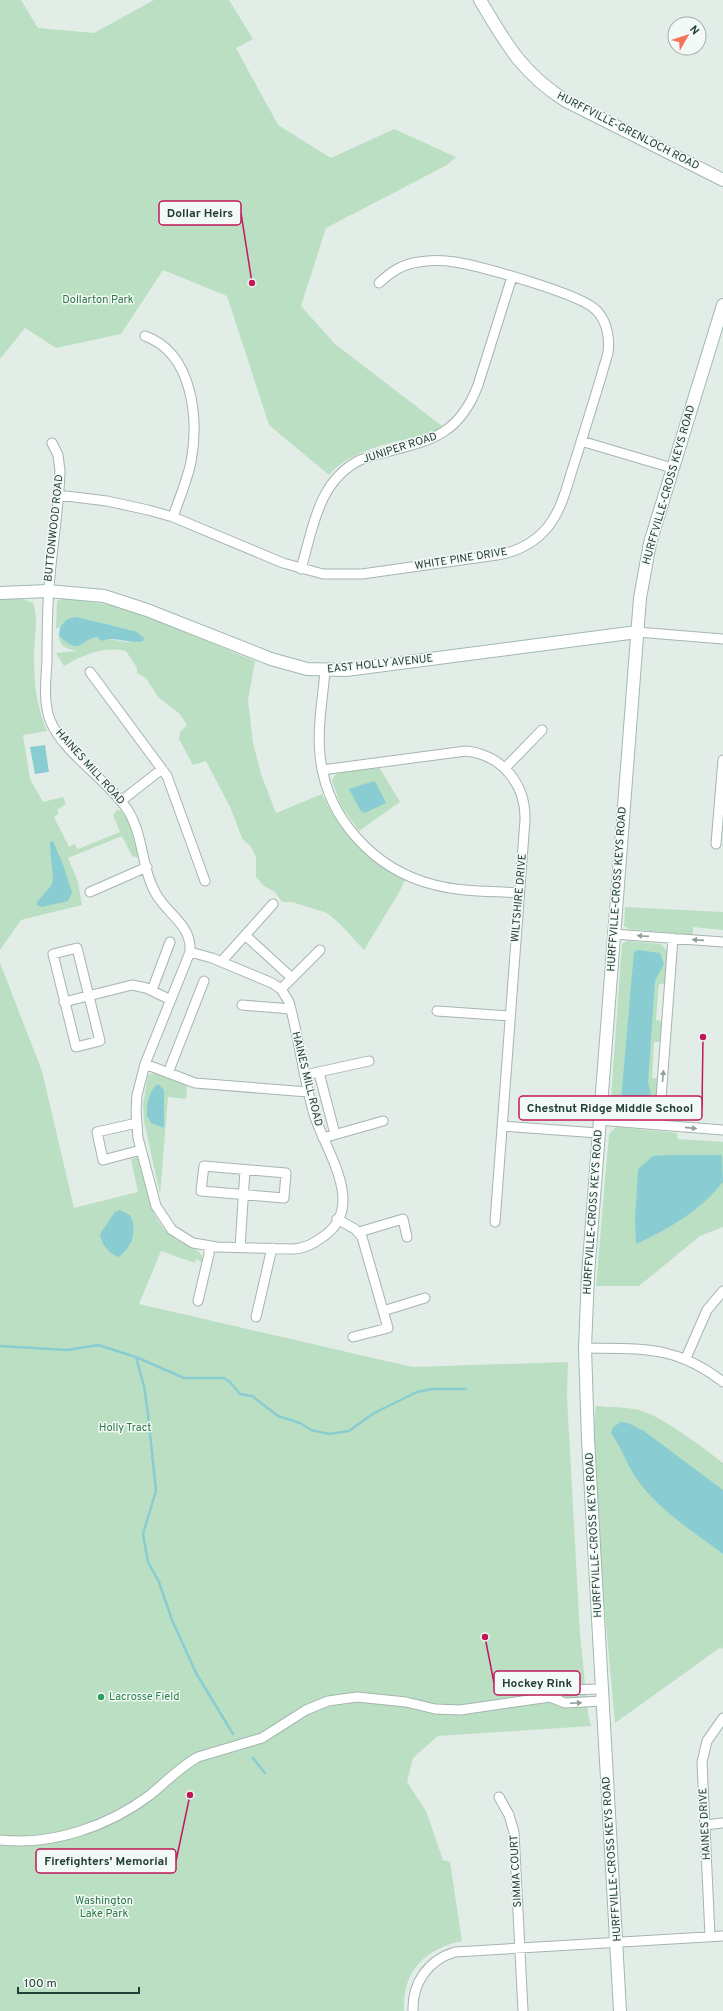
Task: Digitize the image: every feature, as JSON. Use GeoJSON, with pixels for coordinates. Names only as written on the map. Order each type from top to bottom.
{"type":"FeatureCollection","features":[{"type":"Feature","properties":{"kind":"main road","name":"HURFFVILLE-GRENLOCH ROAD"},"geometry":{"type":"LineString","coordinates":[[480,0],[505,42],[521,64],[545,87],[566,101],[723,180]]}},
{"type":"Feature","properties":{"kind":"main road","name":"HURFFVILLE-CROSS KEYS ROAD"},"geometry":{"type":"LineString","coordinates":[[620,2011],[588,1439],[586,1348],[588,1275],[637,632],[648,553],[672,468],[723,305]]}},
{"type":"Feature","properties":{"kind":"main road","name":"EAST HOLLY AVENUE"},"geometry":{"type":"LineString","coordinates":[[0,593],[48,591],[86,594],[125,601],[277,661],[307,669],[325,670],[371,667],[637,632]]}},
{"type":"Feature","properties":{"kind":"street","name":"WHITE PINE DRIVE"},"geometry":{"type":"LineString","coordinates":[[58,495],[120,503],[173,517],[301,569],[332,575],[362,574],[497,555],[514,551],[541,534],[555,516],[565,493],[608,353],[609,339],[604,321],[598,312],[583,300],[512,277],[465,264],[428,261],[404,266],[388,274],[379,283]]}},
{"type":"Feature","properties":{"kind":"street","name":"JUNIPER ROAD"},"geometry":{"type":"LineString","coordinates":[[301,569],[319,505],[326,490],[337,476],[360,460],[434,438],[452,427],[463,416],[472,402],[478,385],[512,277]]}},
{"type":"Feature","properties":{"kind":"street"},"geometry":{"type":"LineString","coordinates":[[145,336],[167,348],[177,361],[188,387],[192,408],[194,437],[191,462],[173,517]]}},
{"type":"Feature","properties":{"kind":"street"},"geometry":{"type":"LineString","coordinates":[[581,441],[672,468]]}},
{"type":"Feature","properties":{"kind":"street","name":"BUTTONWOOD ROAD"},"geometry":{"type":"LineString","coordinates":[[48,591],[60,463],[52,443]]}},
{"type":"Feature","properties":{"kind":"street","name":"HAINES MILL ROAD"},"geometry":{"type":"LineString","coordinates":[[48,591],[46,691],[50,720],[55,730],[69,747],[121,801],[136,827],[156,894],[186,929],[190,941],[190,952],[145,1064],[137,1095],[137,1123],[141,1150],[156,1206],[165,1223],[186,1241],[209,1247],[297,1249],[306,1247],[331,1230],[343,1204],[342,1183],[316,1123],[291,1009],[286,995],[281,989]]}},
{"type":"Feature","properties":{"kind":"street","name":"EAST HOLLY AVENUE"},"geometry":{"type":"LineString","coordinates":[[637,632],[723,638]]}},
{"type":"Feature","properties":{"kind":"street"},"geometry":{"type":"LineString","coordinates":[[325,670],[319,732],[322,770],[330,794],[346,824],[368,850],[394,868],[417,880],[445,887],[519,894]]}},
{"type":"Feature","properties":{"kind":"street"},"geometry":{"type":"LineString","coordinates":[[90,672],[172,784],[205,881]]}},
{"type":"Feature","properties":{"kind":"street"},"geometry":{"type":"LineString","coordinates":[[505,768],[542,730]]}},
{"type":"Feature","properties":{"kind":"street","name":"WILTSHIRE DRIVE"},"geometry":{"type":"LineString","coordinates":[[322,770],[461,751],[482,755],[505,768],[518,784],[525,805],[495,1222]]}},
{"type":"Feature","properties":{"kind":"street"},"geometry":{"type":"LineString","coordinates":[[716,844],[723,760]]}},
{"type":"Feature","properties":{"kind":"street"},"geometry":{"type":"LineString","coordinates":[[121,801],[162,769]]}},
{"type":"Feature","properties":{"kind":"street"},"geometry":{"type":"LineString","coordinates":[[90,892],[147,867]]}},
{"type":"Feature","properties":{"kind":"street"},"geometry":{"type":"LineString","coordinates":[[221,962],[273,904]]}},
{"type":"Feature","properties":{"kind":"street"},"geometry":{"type":"LineString","coordinates":[[613,934],[723,942]]}},
{"type":"Feature","properties":{"kind":"street"},"geometry":{"type":"LineString","coordinates":[[245,935],[292,978]]}},
{"type":"Feature","properties":{"kind":"street"},"geometry":{"type":"LineString","coordinates":[[659,1125],[673,938]]}},
{"type":"Feature","properties":{"kind":"street"},"geometry":{"type":"LineString","coordinates":[[152,990],[170,942]]}},
{"type":"Feature","properties":{"kind":"street"},"geometry":{"type":"LineString","coordinates":[[77,948],[100,1041],[76,1047],[64,1002],[52,954],[77,948]]}},
{"type":"Feature","properties":{"kind":"street"},"geometry":{"type":"LineString","coordinates":[[190,952],[221,962],[272,983],[281,989],[320,950]]}},
{"type":"Feature","properties":{"kind":"street"},"geometry":{"type":"LineString","coordinates":[[168,1073],[204,981]]}},
{"type":"Feature","properties":{"kind":"street"},"geometry":{"type":"LineString","coordinates":[[64,1002],[127,986],[141,986],[171,1000]]}},
{"type":"Feature","properties":{"kind":"street"},"geometry":{"type":"LineString","coordinates":[[242,1005],[291,1009]]}},
{"type":"Feature","properties":{"kind":"street"},"geometry":{"type":"LineString","coordinates":[[437,1011],[510,1016]]}},
{"type":"Feature","properties":{"kind":"street"},"geometry":{"type":"LineString","coordinates":[[305,1076],[369,1061]]}},
{"type":"Feature","properties":{"kind":"street"},"geometry":{"type":"LineString","coordinates":[[145,1064],[201,1084],[308,1092]]}},
{"type":"Feature","properties":{"kind":"street"},"geometry":{"type":"LineString","coordinates":[[318,1073],[335,1134]]}},
{"type":"Feature","properties":{"kind":"street"},"geometry":{"type":"LineString","coordinates":[[599,1120],[723,1130]]}},
{"type":"Feature","properties":{"kind":"street"},"geometry":{"type":"LineString","coordinates":[[323,1138],[383,1121]]}},
{"type":"Feature","properties":{"kind":"street"},"geometry":{"type":"LineString","coordinates":[[137,1123],[97,1132],[103,1160],[141,1150]]}},
{"type":"Feature","properties":{"kind":"street"},"geometry":{"type":"LineString","coordinates":[[502,1126],[598,1133]]}},
{"type":"Feature","properties":{"kind":"street"},"geometry":{"type":"LineString","coordinates":[[204,1166],[245,1170],[286,1173],[284,1198],[201,1191],[204,1166]]}},
{"type":"Feature","properties":{"kind":"street"},"geometry":{"type":"LineString","coordinates":[[240,1248],[245,1170]]}},
{"type":"Feature","properties":{"kind":"street"},"geometry":{"type":"LineString","coordinates":[[337,1219],[359,1232],[388,1328],[354,1337]]}},
{"type":"Feature","properties":{"kind":"street"},"geometry":{"type":"LineString","coordinates":[[359,1232],[402,1219],[407,1237]]}},
{"type":"Feature","properties":{"kind":"street"},"geometry":{"type":"LineString","coordinates":[[198,1301],[209,1254],[209,1247]]}},
{"type":"Feature","properties":{"kind":"street"},"geometry":{"type":"LineString","coordinates":[[256,1317],[272,1248]]}},
{"type":"Feature","properties":{"kind":"street"},"geometry":{"type":"LineString","coordinates":[[686,1358],[708,1310],[723,1291]]}},
{"type":"Feature","properties":{"kind":"street"},"geometry":{"type":"LineString","coordinates":[[383,1311],[425,1298]]}},
{"type":"Feature","properties":{"kind":"street"},"geometry":{"type":"LineString","coordinates":[[586,1348],[645,1349],[665,1352],[686,1358],[707,1370],[723,1382]]}},
{"type":"Feature","properties":{"kind":"street"},"geometry":{"type":"LineString","coordinates":[[0,1840],[12,1841],[60,1836],[109,1820],[149,1795],[189,1762],[198,1757],[262,1738],[306,1710],[328,1701],[357,1697],[406,1702],[435,1709],[460,1710],[550,1697],[564,1690],[602,1689]]}},
{"type":"Feature","properties":{"kind":"street"},"geometry":{"type":"LineString","coordinates":[[550,1697],[565,1703],[602,1701]]}},
{"type":"Feature","properties":{"kind":"street","name":"HAINES DRIVE"},"geometry":{"type":"LineString","coordinates":[[710,1936],[703,1755],[710,1735],[723,1718]]}},
{"type":"Feature","properties":{"kind":"street","name":"SIMMA COURT"},"geometry":{"type":"LineString","coordinates":[[499,1797],[509,1815],[514,1832],[523,2011]]}},
{"type":"Feature","properties":{"kind":"street"},"geometry":{"type":"LineString","coordinates":[[705,1825],[723,1823]]}},
{"type":"Feature","properties":{"kind":"street"},"geometry":{"type":"LineString","coordinates":[[413,2011],[413,1999],[419,1980],[427,1969],[442,1957],[467,1950],[723,1936]]}},
{"type":"Feature","properties":{"kind":"green space","name":"Dollarton Park"},"geometry":{"type":"Polygon","coordinates":[[[0,0],[21,0],[38,28],[94,33],[154,0],[229,0],[253,39],[236,48],[278,125],[331,158],[394,129],[456,157],[447,165],[326,228],[301,306],[335,344],[442,426],[432,433],[391,443],[363,452],[350,458],[329,475],[269,425],[227,296],[163,270],[121,334],[56,348],[25,328],[0,359],[0,0]]]}},
{"type":"Feature","properties":{"kind":"green space"},"geometry":{"type":"Polygon","coordinates":[[[65,598],[117,606],[143,615],[255,661],[248,700],[253,743],[261,774],[276,813],[322,794],[337,821],[356,844],[379,864],[405,880],[364,950],[339,923],[327,913],[292,902],[282,902],[275,892],[264,886],[256,877],[256,857],[251,847],[242,838],[231,809],[206,761],[193,765],[179,739],[180,732],[187,725],[180,714],[158,697],[146,678],[137,673],[137,668],[126,651],[110,650],[94,652],[64,666],[56,653],[77,651],[62,645],[59,640],[59,636],[66,642],[76,646],[97,637],[127,642],[138,642],[135,631],[77,617],[63,622],[60,628],[56,628],[57,601],[65,598]]]}},
{"type":"Feature","properties":{"kind":"green space"},"geometry":{"type":"Polygon","coordinates":[[[0,599],[23,599],[33,603],[36,615],[34,675],[40,712],[47,731],[23,735],[30,779],[43,802],[63,797],[66,804],[58,809],[58,814],[54,817],[69,847],[74,844],[78,849],[120,832],[113,815],[117,810],[121,811],[129,822],[139,858],[132,856],[122,836],[68,858],[78,882],[82,905],[21,920],[0,950],[0,599]]]}},
{"type":"Feature","properties":{"kind":"green space"},"geometry":{"type":"Polygon","coordinates":[[[379,767],[400,802],[359,831],[341,806],[332,781],[335,775],[340,772],[379,767]]]}},
{"type":"Feature","properties":{"kind":"green space"},"geometry":{"type":"Polygon","coordinates":[[[625,907],[723,912],[723,930],[693,927],[693,935],[629,929],[624,926],[625,907]]]}},
{"type":"Feature","properties":{"kind":"green space"},"geometry":{"type":"Polygon","coordinates":[[[627,941],[661,944],[668,952],[666,984],[659,984],[656,1020],[663,1021],[661,1042],[654,1042],[652,1078],[659,1079],[657,1105],[652,1114],[639,1117],[618,1116],[610,1112],[622,944],[627,941]]]}},
{"type":"Feature","properties":{"kind":"green space"},"geometry":{"type":"Polygon","coordinates":[[[0,963],[42,1071],[74,1208],[138,1192],[131,1159],[138,1157],[152,1209],[157,1219],[171,1236],[192,1247],[202,1256],[202,1262],[196,1259],[195,1263],[161,1251],[139,1304],[412,1367],[568,1362],[567,1397],[580,1634],[588,1714],[591,1726],[438,1736],[413,1758],[407,1782],[426,1811],[443,1860],[450,1862],[462,1941],[437,1950],[418,1964],[407,1984],[404,1997],[404,2011],[0,2011],[0,963]]]}},
{"type":"Feature","properties":{"kind":"green space"},"geometry":{"type":"Polygon","coordinates":[[[154,1073],[160,1074],[187,1086],[186,1099],[168,1097],[160,1194],[144,1121],[143,1105],[148,1075],[154,1073]]]}},
{"type":"Feature","properties":{"kind":"green space"},"geometry":{"type":"Polygon","coordinates":[[[616,1127],[677,1133],[678,1139],[723,1142],[723,1227],[700,1236],[639,1286],[596,1286],[609,1134],[616,1127]]]}},
{"type":"Feature","properties":{"kind":"green space"},"geometry":{"type":"Polygon","coordinates":[[[596,1406],[629,1408],[648,1413],[671,1425],[723,1463],[723,1649],[721,1647],[615,1723],[601,1568],[593,1433],[596,1406]]]}},
{"type":"Feature","properties":{"kind":"water"},"geometry":{"type":"Polygon","coordinates":[[[77,617],[135,631],[144,638],[143,641],[133,642],[107,639],[102,641],[97,637],[79,646],[72,645],[59,636],[59,631],[66,620],[77,617]]]}},
{"type":"Feature","properties":{"kind":"water"},"geometry":{"type":"Polygon","coordinates":[[[45,745],[49,772],[35,774],[30,747],[45,745]]]}},
{"type":"Feature","properties":{"kind":"water"},"geometry":{"type":"Polygon","coordinates":[[[374,781],[386,803],[365,813],[360,810],[349,789],[374,781]]]}},
{"type":"Feature","properties":{"kind":"water"},"geometry":{"type":"Polygon","coordinates":[[[53,841],[64,867],[72,893],[68,901],[42,907],[37,905],[37,902],[51,886],[53,879],[50,842],[53,841]]]}},
{"type":"Feature","properties":{"kind":"water"},"geometry":{"type":"Polygon","coordinates":[[[638,950],[660,953],[664,964],[655,981],[648,1083],[651,1094],[643,1102],[621,1100],[634,952],[638,950]]]}},
{"type":"Feature","properties":{"kind":"water"},"geometry":{"type":"Polygon","coordinates":[[[158,1084],[164,1090],[164,1128],[151,1123],[147,1116],[147,1107],[150,1094],[158,1084]]]}},
{"type":"Feature","properties":{"kind":"water"},"geometry":{"type":"Polygon","coordinates":[[[722,1155],[723,1182],[705,1201],[684,1218],[636,1244],[635,1221],[638,1169],[653,1156],[722,1155]]]}},
{"type":"Feature","properties":{"kind":"water"},"geometry":{"type":"Polygon","coordinates":[[[120,1210],[130,1215],[133,1232],[130,1243],[124,1253],[119,1257],[112,1254],[106,1248],[102,1242],[100,1234],[115,1212],[120,1210]]]}},
{"type":"Feature","properties":{"kind":"water"},"geometry":{"type":"Polygon","coordinates":[[[621,1422],[628,1423],[644,1431],[723,1490],[723,1554],[667,1512],[647,1493],[631,1470],[611,1433],[613,1427],[621,1422]]]}},
{"type":"Feature","properties":{"kind":"waterway"},"geometry":{"type":"LineString","coordinates":[[0,1346],[67,1350],[98,1345],[136,1357],[184,1378],[224,1378],[230,1382],[240,1394],[252,1396],[278,1416],[300,1423],[311,1430],[329,1434],[349,1431],[374,1413],[417,1392],[432,1389],[466,1389]]}},
{"type":"Feature","properties":{"kind":"waterway"},"geometry":{"type":"LineString","coordinates":[[136,1357],[144,1386],[156,1491],[143,1534],[148,1562],[159,1582],[172,1620],[196,1673],[233,1734]]}},
{"type":"Feature","properties":{"kind":"waterway"},"geometry":{"type":"LineString","coordinates":[[253,1758],[265,1773]]}},
{"type":"Feature","properties":{"kind":"place","name":"Dollar Heirs"},"geometry":{"type":"Point","coordinates":[252,283]}},
{"type":"Feature","properties":{"kind":"place","name":"Chestnut Ridge Middle School"},"geometry":{"type":"Point","coordinates":[703,1037]}},
{"type":"Feature","properties":{"kind":"place","name":"Hockey Rink"},"geometry":{"type":"Point","coordinates":[485,1637]}},
{"type":"Feature","properties":{"kind":"place","name":"Lacrosse Field"},"geometry":{"type":"Point","coordinates":[101,1697]}},
{"type":"Feature","properties":{"kind":"place","name":"Firefighters' Memorial"},"geometry":{"type":"Point","coordinates":[190,1795]}},
{"type":"Feature","properties":{"kind":"park label","name":"Holly Tract"},"geometry":{"type":"Point","coordinates":[125,1428]}},
{"type":"Feature","properties":{"kind":"park label","name":"Washington Lake Park"},"geometry":{"type":"Point","coordinates":[104,1907]}}]}
